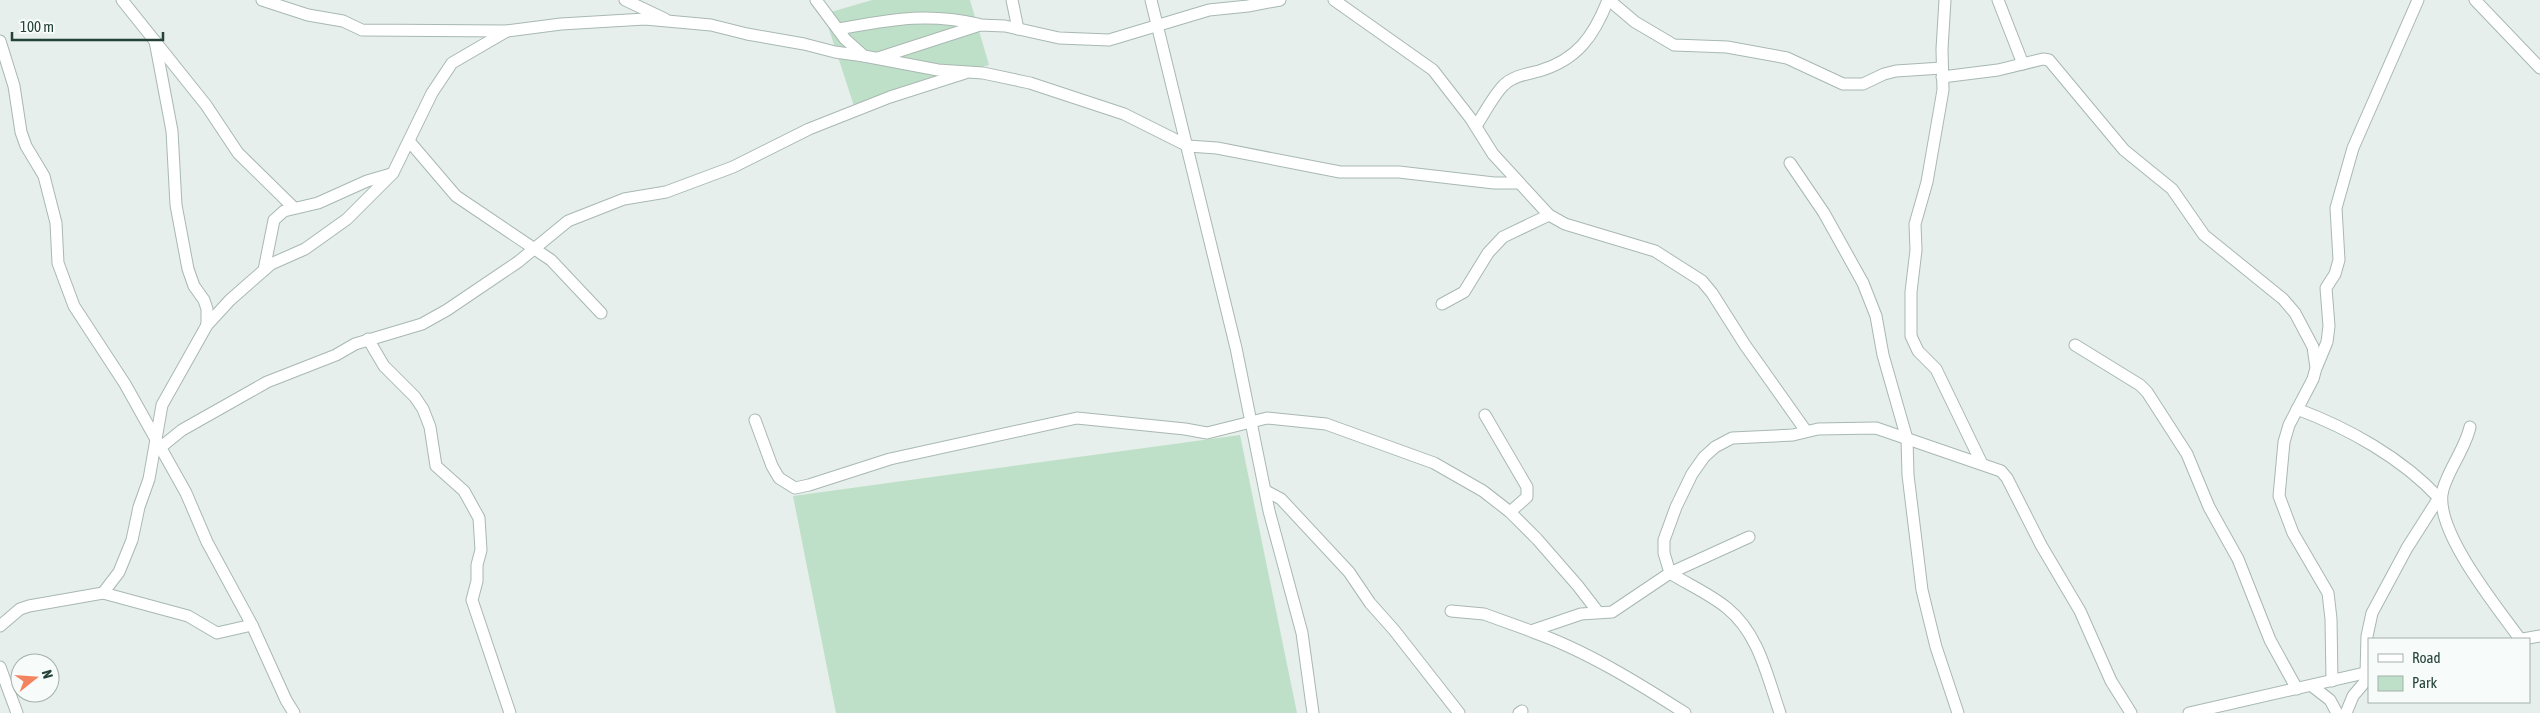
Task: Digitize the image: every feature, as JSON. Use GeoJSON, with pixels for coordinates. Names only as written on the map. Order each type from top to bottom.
{"type":"FeatureCollection","features":[{"type":"Feature","properties":{"kind":"street"},"geometry":{"type":"LineString","coordinates":[[122,0],[206,105],[238,153],[293,208]]}},
{"type":"Feature","properties":{"kind":"street"},"geometry":{"type":"LineString","coordinates":[[262,0],[308,15],[343,22],[362,30],[507,31],[645,19],[727,27],[835,52],[878,58],[887,62],[983,73],[1012,79],[1073,96],[1124,114],[1158,133],[1188,146],[1217,148],[1340,172],[1399,172],[1494,184],[1517,182]]}},
{"type":"Feature","properties":{"kind":"street"},"geometry":{"type":"LineString","coordinates":[[624,0],[674,22]]}},
{"type":"Feature","properties":{"kind":"street"},"geometry":{"type":"LineString","coordinates":[[816,0],[838,29],[864,56]]}},
{"type":"Feature","properties":{"kind":"street"},"geometry":{"type":"LineString","coordinates":[[1012,0],[1018,29]]}},
{"type":"Feature","properties":{"kind":"street"},"geometry":{"type":"LineString","coordinates":[[1151,0],[1188,146],[1252,421],[1266,491],[1302,633],[1313,713]]}},
{"type":"Feature","properties":{"kind":"street"},"geometry":{"type":"LineString","coordinates":[[838,29],[912,17],[962,21],[1018,29],[1059,38],[1109,40],[1157,27],[1212,5],[1262,4],[1280,0]]}},
{"type":"Feature","properties":{"kind":"street"},"geometry":{"type":"LineString","coordinates":[[1334,0],[1426,64],[1476,126],[1493,154],[1549,215],[1565,224],[1582,230],[1654,251],[1702,281],[1716,298],[1745,345],[1806,431]]}},
{"type":"Feature","properties":{"kind":"street"},"geometry":{"type":"LineString","coordinates":[[1476,126],[1504,84],[1514,78],[1563,63],[1572,56],[1601,19],[1609,0],[1635,22],[1674,45],[1727,46],[1787,58],[1843,84],[1863,84],[1884,74],[1896,71],[1998,70],[2043,59],[2053,64],[2124,150],[2172,190],[2204,235],[2282,299],[2295,313],[2313,347],[2316,368]]}},
{"type":"Feature","properties":{"kind":"street"},"geometry":{"type":"LineString","coordinates":[[1945,0],[1939,118],[1927,182],[1915,224],[1916,250],[1911,292],[1910,336],[1918,350],[1936,369],[1982,464]]}},
{"type":"Feature","properties":{"kind":"street"},"geometry":{"type":"LineString","coordinates":[[1998,0],[2023,64]]}},
{"type":"Feature","properties":{"kind":"street"},"geometry":{"type":"LineString","coordinates":[[2332,681],[2331,619],[2328,593],[2293,533],[2279,496],[2284,442],[2326,342],[2329,326],[2326,288],[2335,274],[2339,260],[2336,208],[2353,148],[2418,0]]}},
{"type":"Feature","properties":{"kind":"street"},"geometry":{"type":"LineString","coordinates":[[2475,0],[2540,68]]}},
{"type":"Feature","properties":{"kind":"street"},"geometry":{"type":"LineString","coordinates":[[878,58],[980,25]]}},
{"type":"Feature","properties":{"kind":"street"},"geometry":{"type":"LineString","coordinates":[[104,593],[118,572],[132,540],[139,507],[149,479],[158,442],[162,405],[207,325],[230,300],[270,264],[305,249],[347,219],[393,173],[436,86],[452,63],[507,31]]}},
{"type":"Feature","properties":{"kind":"street"},"geometry":{"type":"LineString","coordinates":[[0,41],[14,86],[21,132],[26,146],[44,176],[56,223],[58,263],[74,306],[125,384],[186,492],[207,542],[252,625],[286,700],[294,713]]}},
{"type":"Feature","properties":{"kind":"street"},"geometry":{"type":"LineString","coordinates":[[155,41],[172,131],[176,204],[188,269],[194,286],[204,300],[207,309],[207,325]]}},
{"type":"Feature","properties":{"kind":"street"},"geometry":{"type":"LineString","coordinates":[[158,442],[267,382],[300,371],[368,340],[422,324],[447,310],[518,262],[554,230],[583,214],[624,199],[666,192],[733,167],[825,123],[890,97],[965,72]]}},
{"type":"Feature","properties":{"kind":"street"},"geometry":{"type":"LineString","coordinates":[[409,142],[456,196],[552,260],[601,313]]}},
{"type":"Feature","properties":{"kind":"street"},"geometry":{"type":"LineString","coordinates":[[1790,163],[1824,213],[1863,283],[1880,331],[1883,355],[1906,439],[1908,475],[1922,590],[1936,647],[1958,713]]}},
{"type":"Feature","properties":{"kind":"street"},"geometry":{"type":"LineString","coordinates":[[264,270],[274,220],[284,211],[318,203],[367,181],[393,173]]}},
{"type":"Feature","properties":{"kind":"street"},"geometry":{"type":"LineString","coordinates":[[1442,304],[1464,292],[1488,253],[1503,237],[1549,215]]}},
{"type":"Feature","properties":{"kind":"street"},"geometry":{"type":"LineString","coordinates":[[368,340],[384,366],[415,397],[423,408],[430,427],[436,466],[464,492],[479,518],[481,550],[477,565],[477,581],[472,600],[510,713]]}},
{"type":"Feature","properties":{"kind":"street"},"geometry":{"type":"LineString","coordinates":[[2075,345],[2144,388],[2187,454],[2209,507],[2238,558],[2270,640],[2297,689]]}},
{"type":"Feature","properties":{"kind":"street"},"geometry":{"type":"LineString","coordinates":[[2297,409],[2323,419],[2394,461],[2440,495],[2448,525],[2461,553],[2521,638]]}},
{"type":"Feature","properties":{"kind":"street"},"geometry":{"type":"LineString","coordinates":[[1485,415],[1527,487],[1527,497],[1510,512]]}},
{"type":"Feature","properties":{"kind":"street"},"geometry":{"type":"LineString","coordinates":[[755,420],[772,466],[779,478],[795,488],[809,486],[890,459],[1077,418],[1207,433],[1267,418],[1326,424],[1434,463],[1460,476],[1510,512],[1578,586],[1598,612]]}},
{"type":"Feature","properties":{"kind":"street"},"geometry":{"type":"LineString","coordinates":[[2346,713],[2353,696],[2368,674],[2366,636],[2372,613],[2407,548],[2440,495],[2466,442],[2470,427]]}},
{"type":"Feature","properties":{"kind":"street"},"geometry":{"type":"LineString","coordinates":[[1780,713],[1760,654],[1754,641],[1739,621],[1714,599],[1670,573],[1664,553],[1668,526],[1692,474],[1704,457],[1715,447],[1732,438],[1793,435],[1818,429],[1876,428],[2001,471],[2007,478],[2040,545],[2080,611],[2111,680],[2131,713]]}},
{"type":"Feature","properties":{"kind":"street"},"geometry":{"type":"LineString","coordinates":[[1266,491],[1280,499],[1349,572],[1370,603],[1394,630],[1459,713]]}},
{"type":"Feature","properties":{"kind":"street"},"geometry":{"type":"LineString","coordinates":[[1531,631],[1581,614],[1612,612],[1670,573],[1749,536]]}},
{"type":"Feature","properties":{"kind":"street"},"geometry":{"type":"LineString","coordinates":[[0,626],[20,609],[29,606],[104,593],[188,616],[217,633],[252,625]]}},
{"type":"Feature","properties":{"kind":"street"},"geometry":{"type":"LineString","coordinates":[[1451,610],[1484,614],[1553,639],[1632,681],[1685,713]]}},
{"type":"Feature","properties":{"kind":"street"},"geometry":{"type":"LineString","coordinates":[[0,667],[17,713]]}},
{"type":"Feature","properties":{"kind":"street"},"geometry":{"type":"LineString","coordinates":[[2189,713],[2368,674]]}},
{"type":"Feature","properties":{"kind":"street"},"geometry":{"type":"LineString","coordinates":[[2312,686],[2330,700],[2336,713]]}},
{"type":"Feature","properties":{"kind":"green space"},"geometry":{"type":"Polygon","coordinates":[[[872,0],[970,0],[989,65],[854,106],[824,14],[872,0]]]}},
{"type":"Feature","properties":{"kind":"green space"},"geometry":{"type":"Polygon","coordinates":[[[1240,435],[1297,713],[836,713],[793,496],[1240,435]]]}}]}
